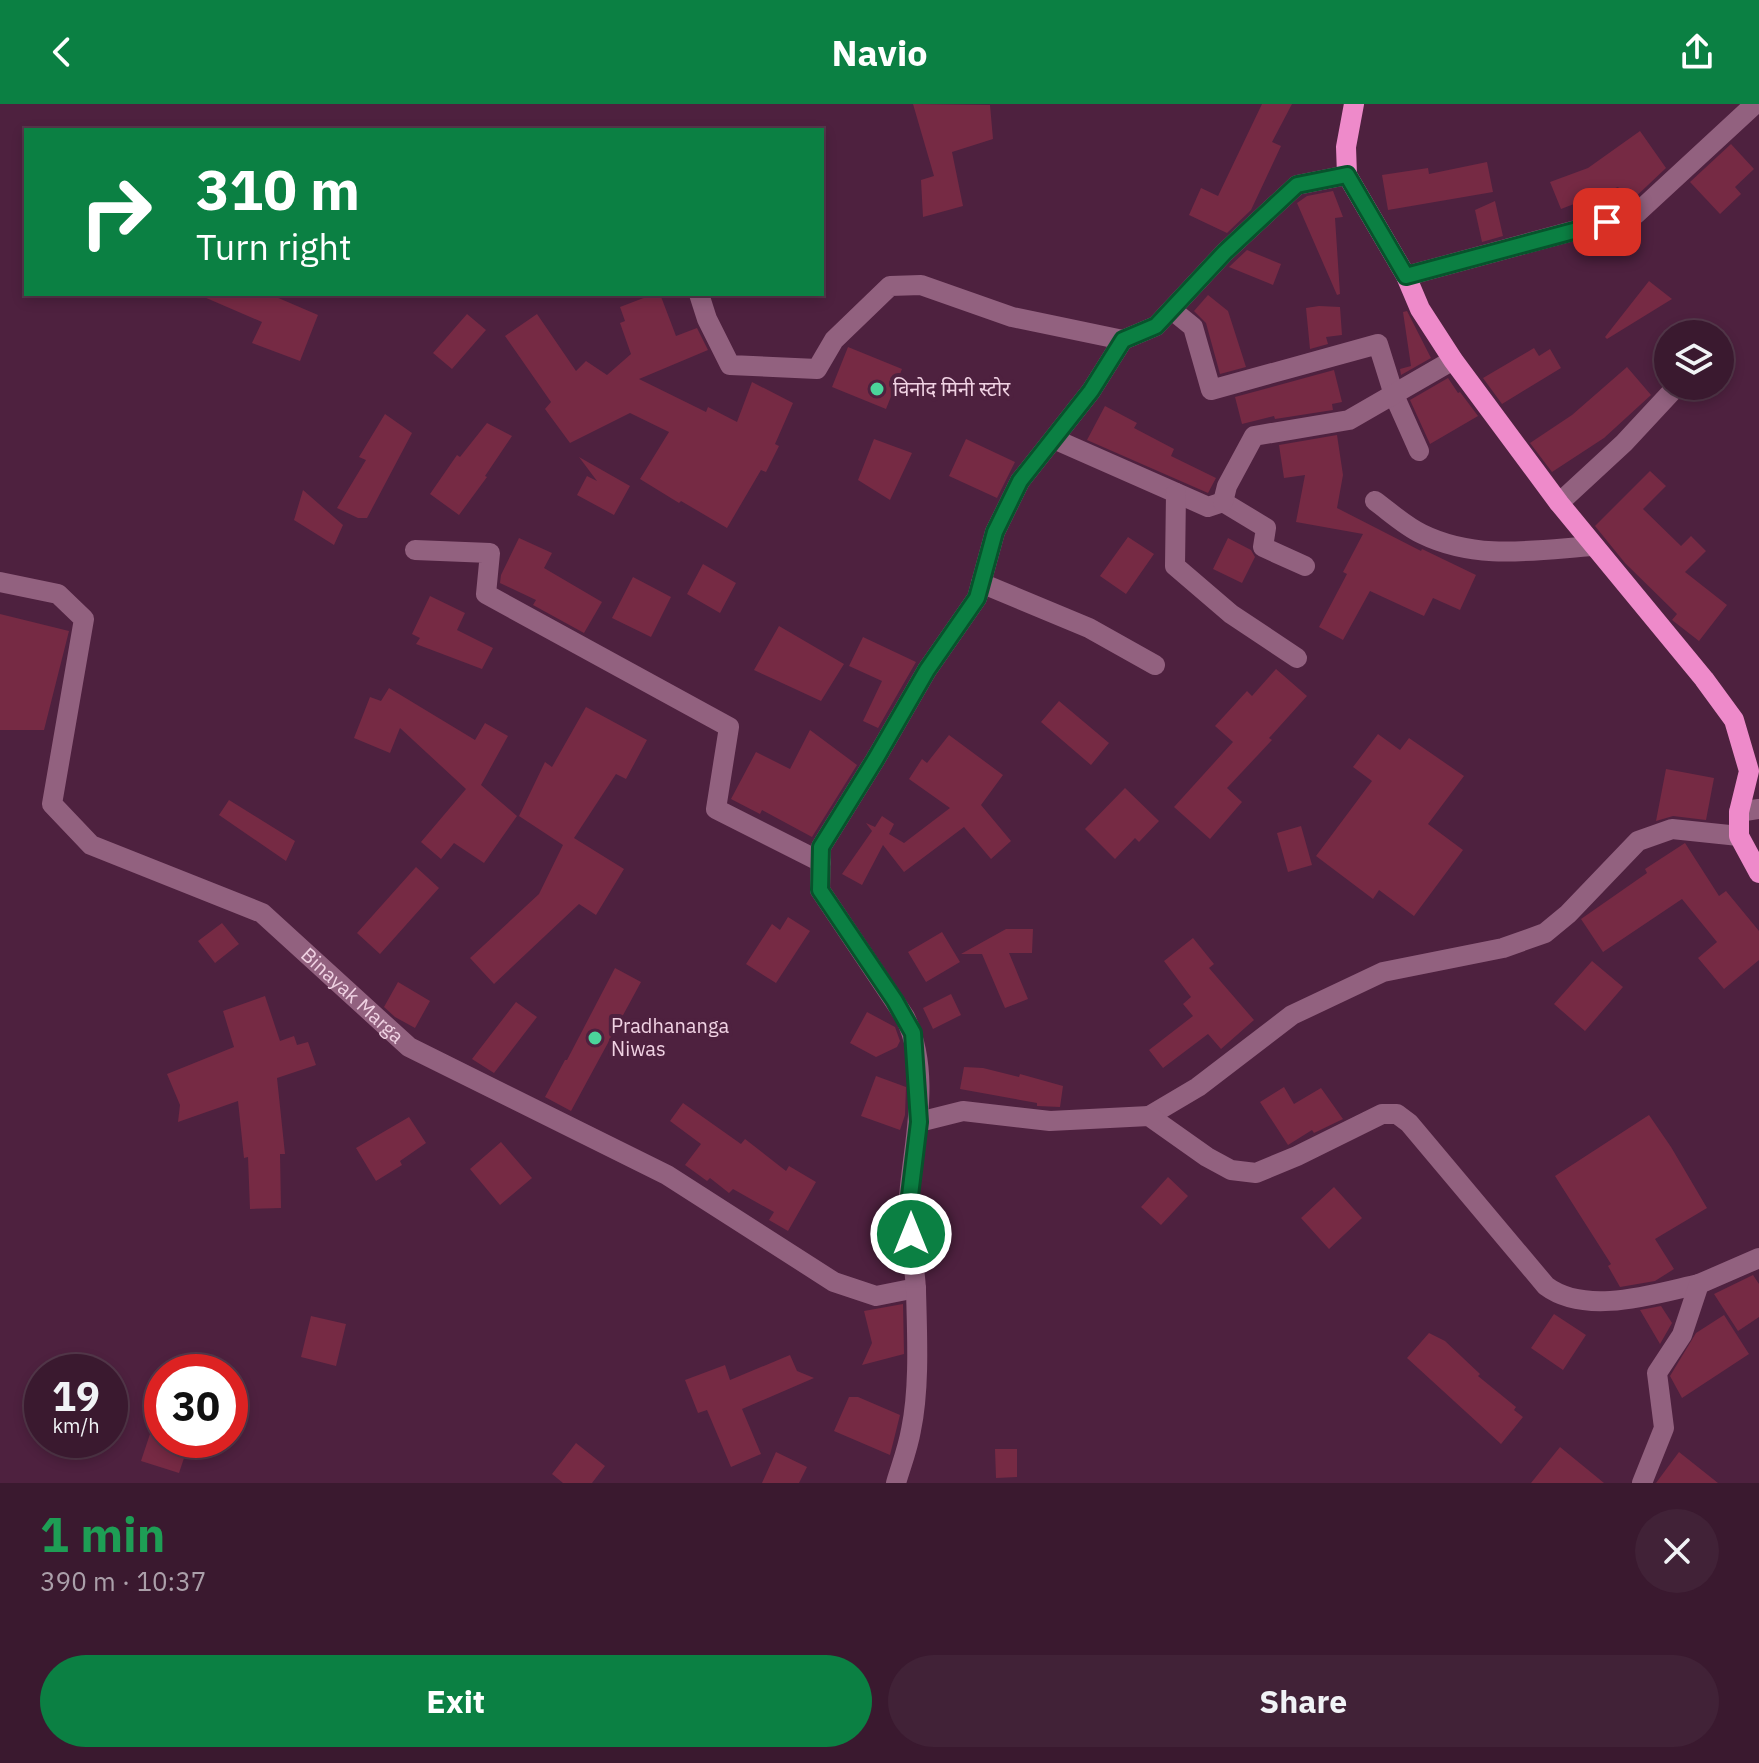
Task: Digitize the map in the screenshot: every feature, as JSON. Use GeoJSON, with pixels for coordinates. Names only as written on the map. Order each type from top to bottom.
{"type":"FeatureCollection","features":[{"type":"Feature","properties":{"kind":"main road"},"geometry":{"type":"LineString","coordinates":[[1354,104],[1346,147],[1347,175],[1406,276],[1420,309],[1453,360],[1559,503],[1734,720],[1754,766],[1749,810],[1739,836],[1759,873]]}},
{"type":"Feature","properties":{"kind":"street"},"geometry":{"type":"LineString","coordinates":[[1406,276],[1636,214],[1755,104]]}},
{"type":"Feature","properties":{"kind":"street"},"geometry":{"type":"LineString","coordinates":[[700,296],[707,319],[730,365],[817,369],[834,340],[890,286],[921,285],[1012,317],[1123,340],[1156,326],[1225,252],[1297,185],[1347,175]]}},
{"type":"Feature","properties":{"kind":"street"},"geometry":{"type":"LineString","coordinates":[[1172,310],[1193,327],[1211,390],[1378,344],[1394,395],[1419,451]]}},
{"type":"Feature","properties":{"kind":"street"},"geometry":{"type":"LineString","coordinates":[[896,1483],[911,1430],[916,1368],[916,1288],[908,1212],[919,1122],[913,1033],[820,890],[821,847],[927,670],[977,598],[995,532],[1020,481],[1091,391],[1123,340]]}},
{"type":"Feature","properties":{"kind":"street"},"geometry":{"type":"LineString","coordinates":[[1223,502],[1227,486],[1254,436],[1349,420],[1453,360]]}},
{"type":"Feature","properties":{"kind":"street"},"geometry":{"type":"LineString","coordinates":[[1559,503],[1624,443],[1664,400]]}},
{"type":"Feature","properties":{"kind":"street"},"geometry":{"type":"LineString","coordinates":[[1054,439],[1208,507],[1223,502],[1266,528],[1263,547],[1305,566]]}},
{"type":"Feature","properties":{"kind":"street"},"geometry":{"type":"LineString","coordinates":[[1176,493],[1175,566],[1231,614],[1297,658]]}},
{"type":"Feature","properties":{"kind":"street"},"geometry":{"type":"LineString","coordinates":[[1375,501],[1419,533],[1451,546],[1496,554],[1594,546]]}},
{"type":"Feature","properties":{"kind":"street"},"geometry":{"type":"LineString","coordinates":[[415,550],[490,553],[486,594],[729,727],[716,809],[821,862]]}},
{"type":"Feature","properties":{"kind":"street","name":"Binayak Marga"},"geometry":{"type":"LineString","coordinates":[[0,582],[58,594],[84,619],[52,804],[91,845],[262,913],[409,1047],[667,1175],[834,1282],[876,1296],[916,1288]]}},
{"type":"Feature","properties":{"kind":"street"},"geometry":{"type":"LineString","coordinates":[[981,583],[1089,628],[1155,665]]}},
{"type":"Feature","properties":{"kind":"street"},"geometry":{"type":"LineString","coordinates":[[919,1122],[963,1111],[1050,1121],[1149,1116],[1198,1087],[1292,1015],[1383,972],[1503,948],[1545,933],[1568,914],[1638,841],[1672,829],[1739,836]]}},
{"type":"Feature","properties":{"kind":"street"},"geometry":{"type":"LineString","coordinates":[[1149,1116],[1231,1170],[1256,1173],[1382,1114],[1397,1114],[1409,1123],[1546,1286],[1571,1300],[1631,1299],[1699,1284],[1759,1258]]}},
{"type":"Feature","properties":{"kind":"street"},"geometry":{"type":"LineString","coordinates":[[1642,1483],[1664,1428],[1657,1373],[1682,1335],[1699,1284]]}},
{"type":"Feature","properties":{"kind":"building"},"geometry":{"type":"Polygon","coordinates":[[[913,104],[990,105],[993,139],[952,152],[963,206],[923,217],[921,180],[934,176],[913,104]]]}},
{"type":"Feature","properties":{"kind":"building"},"geometry":{"type":"Polygon","coordinates":[[[1262,104],[1292,104],[1272,142],[1281,146],[1251,210],[1227,233],[1189,215],[1201,188],[1218,196],[1262,104]]]}},
{"type":"Feature","properties":{"kind":"building"},"geometry":{"type":"Polygon","coordinates":[[[1640,131],[1666,168],[1630,202],[1618,187],[1561,209],[1550,182],[1588,168],[1640,131]]]}},
{"type":"Feature","properties":{"kind":"building"},"geometry":{"type":"Polygon","coordinates":[[[1731,144],[1754,169],[1735,187],[1741,194],[1720,214],[1690,182],[1731,144]]]}},
{"type":"Feature","properties":{"kind":"building"},"geometry":{"type":"Polygon","coordinates":[[[1487,162],[1493,192],[1388,210],[1382,175],[1428,168],[1429,174],[1487,162]]]}},
{"type":"Feature","properties":{"kind":"building"},"geometry":{"type":"Polygon","coordinates":[[[1333,191],[1343,217],[1335,218],[1340,294],[1337,295],[1297,203],[1307,196],[1333,191]]]}},
{"type":"Feature","properties":{"kind":"building"},"geometry":{"type":"Polygon","coordinates":[[[1495,201],[1503,236],[1482,242],[1475,210],[1495,201]]]}},
{"type":"Feature","properties":{"kind":"building"},"geometry":{"type":"Polygon","coordinates":[[[1247,250],[1281,264],[1273,285],[1229,267],[1247,250]]]}},
{"type":"Feature","properties":{"kind":"building"},"geometry":{"type":"Polygon","coordinates":[[[1649,281],[1672,299],[1607,339],[1605,337],[1649,281]]]}},
{"type":"Feature","properties":{"kind":"building"},"geometry":{"type":"Polygon","coordinates":[[[1208,295],[1228,311],[1246,367],[1220,374],[1206,323],[1194,311],[1208,295]]]}},
{"type":"Feature","properties":{"kind":"building"},"geometry":{"type":"Polygon","coordinates":[[[202,296],[274,296],[318,315],[300,361],[252,343],[262,322],[202,296]]]}},
{"type":"Feature","properties":{"kind":"building"},"geometry":{"type":"Polygon","coordinates":[[[649,296],[661,296],[676,336],[697,328],[708,350],[639,379],[706,412],[708,407],[737,422],[752,382],[793,403],[775,444],[779,446],[766,472],[761,470],[727,528],[640,479],[669,432],[630,413],[570,443],[545,409],[551,402],[505,336],[537,314],[576,371],[586,361],[607,375],[631,354],[620,323],[625,321],[620,307],[649,296]]]}},
{"type":"Feature","properties":{"kind":"building"},"geometry":{"type":"Polygon","coordinates":[[[1340,307],[1342,335],[1326,337],[1328,344],[1310,349],[1306,308],[1340,307]]]}},
{"type":"Feature","properties":{"kind":"building"},"geometry":{"type":"Polygon","coordinates":[[[1407,311],[1431,358],[1401,375],[1400,369],[1411,366],[1403,312],[1407,311]]]}},
{"type":"Feature","properties":{"kind":"building"},"geometry":{"type":"Polygon","coordinates":[[[467,314],[486,330],[452,369],[433,353],[467,314]]]}},
{"type":"Feature","properties":{"kind":"building"},"geometry":{"type":"Polygon","coordinates":[[[848,347],[902,369],[886,409],[832,387],[848,347]]]}},
{"type":"Feature","properties":{"kind":"building"},"geometry":{"type":"Polygon","coordinates":[[[1534,348],[1539,356],[1550,349],[1561,368],[1502,404],[1483,378],[1534,348]]]}},
{"type":"Feature","properties":{"kind":"building"},"geometry":{"type":"Polygon","coordinates":[[[1627,367],[1651,395],[1604,438],[1552,472],[1530,443],[1572,415],[1627,367]]]}},
{"type":"Feature","properties":{"kind":"building"},"geometry":{"type":"Polygon","coordinates":[[[1334,370],[1342,402],[1332,404],[1333,410],[1275,419],[1274,416],[1242,424],[1235,397],[1334,370]]]}},
{"type":"Feature","properties":{"kind":"building"},"geometry":{"type":"Polygon","coordinates":[[[1448,378],[1478,416],[1430,444],[1410,400],[1448,378]]]}},
{"type":"Feature","properties":{"kind":"building"},"geometry":{"type":"Polygon","coordinates":[[[1105,406],[1137,423],[1134,428],[1174,449],[1171,456],[1216,478],[1208,493],[1087,440],[1105,406]]]}},
{"type":"Feature","properties":{"kind":"building"},"geometry":{"type":"Polygon","coordinates":[[[385,414],[412,433],[367,518],[358,518],[337,508],[366,460],[359,457],[385,414]]]}},
{"type":"Feature","properties":{"kind":"building"},"geometry":{"type":"Polygon","coordinates":[[[487,423],[512,436],[459,515],[430,494],[457,455],[460,457],[487,423]]]}},
{"type":"Feature","properties":{"kind":"building"},"geometry":{"type":"Polygon","coordinates":[[[1337,435],[1343,475],[1337,508],[1476,575],[1460,610],[1433,598],[1424,616],[1370,591],[1343,640],[1319,627],[1347,574],[1343,572],[1363,534],[1296,522],[1305,475],[1284,478],[1279,445],[1337,435]]]}},
{"type":"Feature","properties":{"kind":"building"},"geometry":{"type":"Polygon","coordinates":[[[874,439],[912,453],[890,500],[858,480],[874,439]]]}},
{"type":"Feature","properties":{"kind":"building"},"geometry":{"type":"Polygon","coordinates":[[[966,439],[1015,462],[997,498],[949,476],[966,439]]]}},
{"type":"Feature","properties":{"kind":"building"},"geometry":{"type":"Polygon","coordinates":[[[579,457],[630,486],[614,515],[577,495],[587,476],[597,481],[579,457]]]}},
{"type":"Feature","properties":{"kind":"building"},"geometry":{"type":"Polygon","coordinates":[[[1650,471],[1666,486],[1643,509],[1681,546],[1691,536],[1706,551],[1685,572],[1727,605],[1699,641],[1672,620],[1677,614],[1625,563],[1595,526],[1650,471]]]}},
{"type":"Feature","properties":{"kind":"building"},"geometry":{"type":"Polygon","coordinates":[[[303,490],[343,525],[334,545],[294,520],[303,490]]]}},
{"type":"Feature","properties":{"kind":"building"},"geometry":{"type":"Polygon","coordinates":[[[1128,537],[1154,554],[1126,594],[1100,576],[1128,537]]]}},
{"type":"Feature","properties":{"kind":"building"},"geometry":{"type":"Polygon","coordinates":[[[519,538],[552,553],[544,568],[602,602],[584,633],[533,605],[536,600],[500,583],[519,538]]]}},
{"type":"Feature","properties":{"kind":"building"},"geometry":{"type":"Polygon","coordinates":[[[1228,538],[1251,550],[1255,557],[1242,583],[1213,569],[1228,538]]]}},
{"type":"Feature","properties":{"kind":"building"},"geometry":{"type":"Polygon","coordinates":[[[703,564],[736,583],[720,613],[687,594],[703,564]]]}},
{"type":"Feature","properties":{"kind":"building"},"geometry":{"type":"Polygon","coordinates":[[[633,577],[671,597],[651,637],[612,618],[633,577]]]}},
{"type":"Feature","properties":{"kind":"building"},"geometry":{"type":"Polygon","coordinates":[[[430,596],[465,613],[457,630],[493,648],[482,669],[416,644],[420,638],[412,634],[430,596]]]}},
{"type":"Feature","properties":{"kind":"building"},"geometry":{"type":"Polygon","coordinates":[[[0,614],[69,631],[44,730],[0,730],[0,614]]]}},
{"type":"Feature","properties":{"kind":"building"},"geometry":{"type":"Polygon","coordinates":[[[779,626],[844,664],[821,701],[754,670],[779,626]]]}},
{"type":"Feature","properties":{"kind":"building"},"geometry":{"type":"Polygon","coordinates":[[[863,637],[916,662],[878,728],[863,721],[882,681],[849,666],[863,637]]]}},
{"type":"Feature","properties":{"kind":"building"},"geometry":{"type":"Polygon","coordinates":[[[1276,669],[1307,696],[1269,738],[1272,740],[1227,788],[1242,802],[1210,839],[1174,807],[1233,742],[1215,726],[1247,691],[1252,696],[1276,669]]]}},
{"type":"Feature","properties":{"kind":"building"},"geometry":{"type":"Polygon","coordinates":[[[389,688],[475,740],[485,723],[508,736],[481,785],[517,816],[484,863],[454,843],[441,859],[421,842],[466,789],[400,728],[390,753],[354,738],[370,697],[381,701],[389,688]]]}},
{"type":"Feature","properties":{"kind":"building"},"geometry":{"type":"Polygon","coordinates":[[[1059,701],[1109,743],[1091,765],[1041,722],[1059,701]]]}},
{"type":"Feature","properties":{"kind":"building"},"geometry":{"type":"Polygon","coordinates":[[[586,707],[647,740],[626,779],[616,774],[574,838],[624,869],[596,915],[579,904],[494,984],[470,958],[539,894],[563,845],[519,816],[545,762],[552,767],[586,707]]]}},
{"type":"Feature","properties":{"kind":"building"},"geometry":{"type":"Polygon","coordinates":[[[810,730],[857,765],[812,837],[762,810],[760,814],[731,799],[756,752],[790,769],[810,730]]]}},
{"type":"Feature","properties":{"kind":"building"},"geometry":{"type":"Polygon","coordinates":[[[1378,734],[1400,750],[1409,738],[1464,776],[1428,824],[1463,850],[1414,916],[1379,890],[1373,899],[1316,856],[1372,781],[1353,767],[1378,734]]]}},
{"type":"Feature","properties":{"kind":"building"},"geometry":{"type":"Polygon","coordinates":[[[949,735],[1003,775],[981,805],[1011,841],[991,859],[964,827],[904,872],[883,845],[862,885],[842,874],[872,831],[866,823],[875,827],[882,816],[894,824],[889,834],[904,843],[950,808],[909,779],[922,759],[927,763],[949,735]]]}},
{"type":"Feature","properties":{"kind":"building"},"geometry":{"type":"Polygon","coordinates":[[[1666,769],[1714,778],[1706,820],[1673,816],[1656,821],[1666,769]]]}},
{"type":"Feature","properties":{"kind":"building"},"geometry":{"type":"Polygon","coordinates":[[[1125,788],[1159,821],[1139,842],[1135,838],[1115,859],[1085,829],[1125,788]]]}},
{"type":"Feature","properties":{"kind":"building"},"geometry":{"type":"Polygon","coordinates":[[[229,800],[295,841],[286,861],[219,815],[229,800]]]}},
{"type":"Feature","properties":{"kind":"building"},"geometry":{"type":"Polygon","coordinates":[[[1301,826],[1312,865],[1288,872],[1277,833],[1301,826]]]}},
{"type":"Feature","properties":{"kind":"building"},"geometry":{"type":"Polygon","coordinates":[[[1685,843],[1719,896],[1726,891],[1759,931],[1759,960],[1724,989],[1698,958],[1717,942],[1682,899],[1603,952],[1581,919],[1647,873],[1645,869],[1685,843]]]}},
{"type":"Feature","properties":{"kind":"building"},"geometry":{"type":"Polygon","coordinates":[[[416,867],[439,888],[380,954],[357,933],[416,867]]]}},
{"type":"Feature","properties":{"kind":"building"},"geometry":{"type":"Polygon","coordinates":[[[788,917],[810,931],[776,983],[746,964],[772,924],[780,930],[788,917]]]}},
{"type":"Feature","properties":{"kind":"building"},"geometry":{"type":"Polygon","coordinates":[[[222,923],[239,944],[215,963],[198,941],[222,923]]]}},
{"type":"Feature","properties":{"kind":"building"},"geometry":{"type":"Polygon","coordinates":[[[1006,929],[1033,929],[1032,953],[1009,953],[1028,999],[1005,1008],[982,954],[961,954],[1006,929]]]}},
{"type":"Feature","properties":{"kind":"building"},"geometry":{"type":"Polygon","coordinates":[[[942,932],[960,962],[926,982],[908,952],[942,932]]]}},
{"type":"Feature","properties":{"kind":"building"},"geometry":{"type":"Polygon","coordinates":[[[1193,938],[1214,964],[1209,968],[1254,1020],[1221,1049],[1208,1034],[1163,1068],[1149,1050],[1193,1016],[1183,1004],[1191,997],[1164,961],[1193,938]]]}},
{"type":"Feature","properties":{"kind":"building"},"geometry":{"type":"Polygon","coordinates":[[[1592,961],[1623,987],[1585,1031],[1554,1004],[1592,961]]]}},
{"type":"Feature","properties":{"kind":"building"},"geometry":{"type":"Polygon","coordinates":[[[615,968],[641,982],[571,1111],[545,1097],[615,968]]]}},
{"type":"Feature","properties":{"kind":"building"},"geometry":{"type":"Polygon","coordinates":[[[398,982],[430,1001],[415,1028],[384,1007],[398,982]]]}},
{"type":"Feature","properties":{"kind":"building"},"geometry":{"type":"Polygon","coordinates":[[[951,994],[961,1015],[933,1029],[923,1008],[951,994]]]}},
{"type":"Feature","properties":{"kind":"building"},"geometry":{"type":"Polygon","coordinates":[[[265,996],[280,1041],[294,1036],[297,1045],[308,1042],[316,1065],[277,1078],[285,1154],[280,1154],[281,1208],[250,1209],[248,1157],[244,1158],[238,1101],[178,1122],[180,1105],[167,1074],[234,1047],[223,1011],[265,996]]]}},
{"type":"Feature","properties":{"kind":"building"},"geometry":{"type":"Polygon","coordinates":[[[516,1002],[537,1017],[494,1073],[472,1059],[516,1002]]]}},
{"type":"Feature","properties":{"kind":"building"},"geometry":{"type":"Polygon","coordinates":[[[867,1012],[895,1027],[900,1041],[897,1047],[876,1057],[850,1043],[867,1012]]]}},
{"type":"Feature","properties":{"kind":"building"},"geometry":{"type":"Polygon","coordinates":[[[964,1067],[983,1068],[1019,1077],[1020,1074],[1063,1086],[1060,1107],[1037,1106],[1037,1103],[960,1089],[964,1067]]]}},
{"type":"Feature","properties":{"kind":"building"},"geometry":{"type":"Polygon","coordinates":[[[876,1076],[906,1087],[905,1115],[900,1130],[861,1116],[876,1076]]]}},
{"type":"Feature","properties":{"kind":"building"},"geometry":{"type":"Polygon","coordinates":[[[1284,1087],[1294,1104],[1321,1088],[1343,1119],[1314,1133],[1312,1130],[1288,1145],[1260,1102],[1284,1087]]]}},
{"type":"Feature","properties":{"kind":"building"},"geometry":{"type":"Polygon","coordinates":[[[683,1103],[741,1144],[745,1139],[786,1171],[789,1166],[816,1182],[788,1231],[769,1220],[774,1212],[733,1189],[729,1193],[710,1178],[707,1181],[685,1165],[701,1144],[670,1121],[683,1103]]]}},
{"type":"Feature","properties":{"kind":"building"},"geometry":{"type":"Polygon","coordinates":[[[1649,1115],[1707,1208],[1655,1239],[1674,1269],[1655,1281],[1620,1287],[1608,1266],[1611,1264],[1555,1176],[1649,1115]]]}},
{"type":"Feature","properties":{"kind":"building"},"geometry":{"type":"Polygon","coordinates":[[[409,1117],[426,1143],[400,1161],[402,1165],[376,1181],[356,1148],[409,1117]]]}},
{"type":"Feature","properties":{"kind":"building"},"geometry":{"type":"Polygon","coordinates":[[[501,1142],[532,1178],[500,1205],[470,1169],[501,1142]]]}},
{"type":"Feature","properties":{"kind":"building"},"geometry":{"type":"Polygon","coordinates":[[[1168,1177],[1188,1196],[1161,1225],[1141,1207],[1168,1177]]]}},
{"type":"Feature","properties":{"kind":"building"},"geometry":{"type":"Polygon","coordinates":[[[1334,1187],[1362,1218],[1329,1249],[1301,1218],[1334,1187]]]}},
{"type":"Feature","properties":{"kind":"building"},"geometry":{"type":"Polygon","coordinates":[[[1753,1275],[1759,1284],[1759,1317],[1738,1331],[1714,1294],[1753,1275]]]}},
{"type":"Feature","properties":{"kind":"building"},"geometry":{"type":"Polygon","coordinates":[[[903,1304],[904,1354],[862,1365],[872,1343],[864,1311],[903,1304]]]}},
{"type":"Feature","properties":{"kind":"building"},"geometry":{"type":"Polygon","coordinates":[[[1661,1306],[1672,1323],[1660,1344],[1640,1310],[1661,1306]]]}},
{"type":"Feature","properties":{"kind":"building"},"geometry":{"type":"Polygon","coordinates":[[[1554,1314],[1586,1335],[1563,1370],[1531,1348],[1554,1314]]]}},
{"type":"Feature","properties":{"kind":"building"},"geometry":{"type":"Polygon","coordinates":[[[1724,1315],[1749,1354],[1682,1398],[1670,1376],[1696,1333],[1724,1315]]]}},
{"type":"Feature","properties":{"kind":"building"},"geometry":{"type":"Polygon","coordinates":[[[311,1316],[346,1324],[336,1366],[301,1357],[311,1316]]]}},
{"type":"Feature","properties":{"kind":"building"},"geometry":{"type":"Polygon","coordinates":[[[1429,1333],[1445,1341],[1523,1417],[1501,1444],[1407,1358],[1429,1333]]]}},
{"type":"Feature","properties":{"kind":"building"},"geometry":{"type":"Polygon","coordinates":[[[790,1355],[797,1371],[814,1378],[742,1409],[761,1454],[731,1467],[707,1410],[698,1413],[685,1380],[725,1365],[730,1380],[790,1355]]]}},
{"type":"Feature","properties":{"kind":"building"},"geometry":{"type":"Polygon","coordinates":[[[849,1397],[858,1397],[900,1415],[890,1455],[834,1431],[849,1397]]]}},
{"type":"Feature","properties":{"kind":"building"},"geometry":{"type":"Polygon","coordinates":[[[576,1443],[605,1466],[592,1483],[563,1483],[552,1474],[576,1443]]]}},
{"type":"Feature","properties":{"kind":"building"},"geometry":{"type":"Polygon","coordinates":[[[1560,1447],[1604,1483],[1531,1483],[1560,1447]]]}},
{"type":"Feature","properties":{"kind":"building"},"geometry":{"type":"Polygon","coordinates":[[[995,1449],[1017,1449],[1017,1477],[996,1478],[995,1449]]]}},
{"type":"Feature","properties":{"kind":"building"},"geometry":{"type":"Polygon","coordinates":[[[144,1452],[144,1458],[184,1458],[179,1473],[141,1461],[144,1452]]]}},
{"type":"Feature","properties":{"kind":"building"},"geometry":{"type":"Polygon","coordinates":[[[776,1452],[807,1467],[799,1483],[762,1483],[776,1452]]]}},
{"type":"Feature","properties":{"kind":"building"},"geometry":{"type":"Polygon","coordinates":[[[1679,1452],[1718,1483],[1656,1483],[1679,1452]]]}},
{"type":"Feature","properties":{"kind":"place","name":"विनोद मिनी स्टोर"},"geometry":{"type":"Point","coordinates":[877,389]}},
{"type":"Feature","properties":{"kind":"place","name":"Pradhananga Niwas"},"geometry":{"type":"Point","coordinates":[595,1038]}},
{"type":"Feature","properties":{"kind":"route"},"geometry":{"type":"LineString","coordinates":[[911,1234],[908,1212],[919,1122],[913,1033],[884,984],[820,890],[821,847],[927,670],[977,598],[995,532],[1020,481],[1091,391],[1123,340],[1156,326],[1225,252],[1297,185],[1347,175],[1406,276],[1607,222]]}}]}
